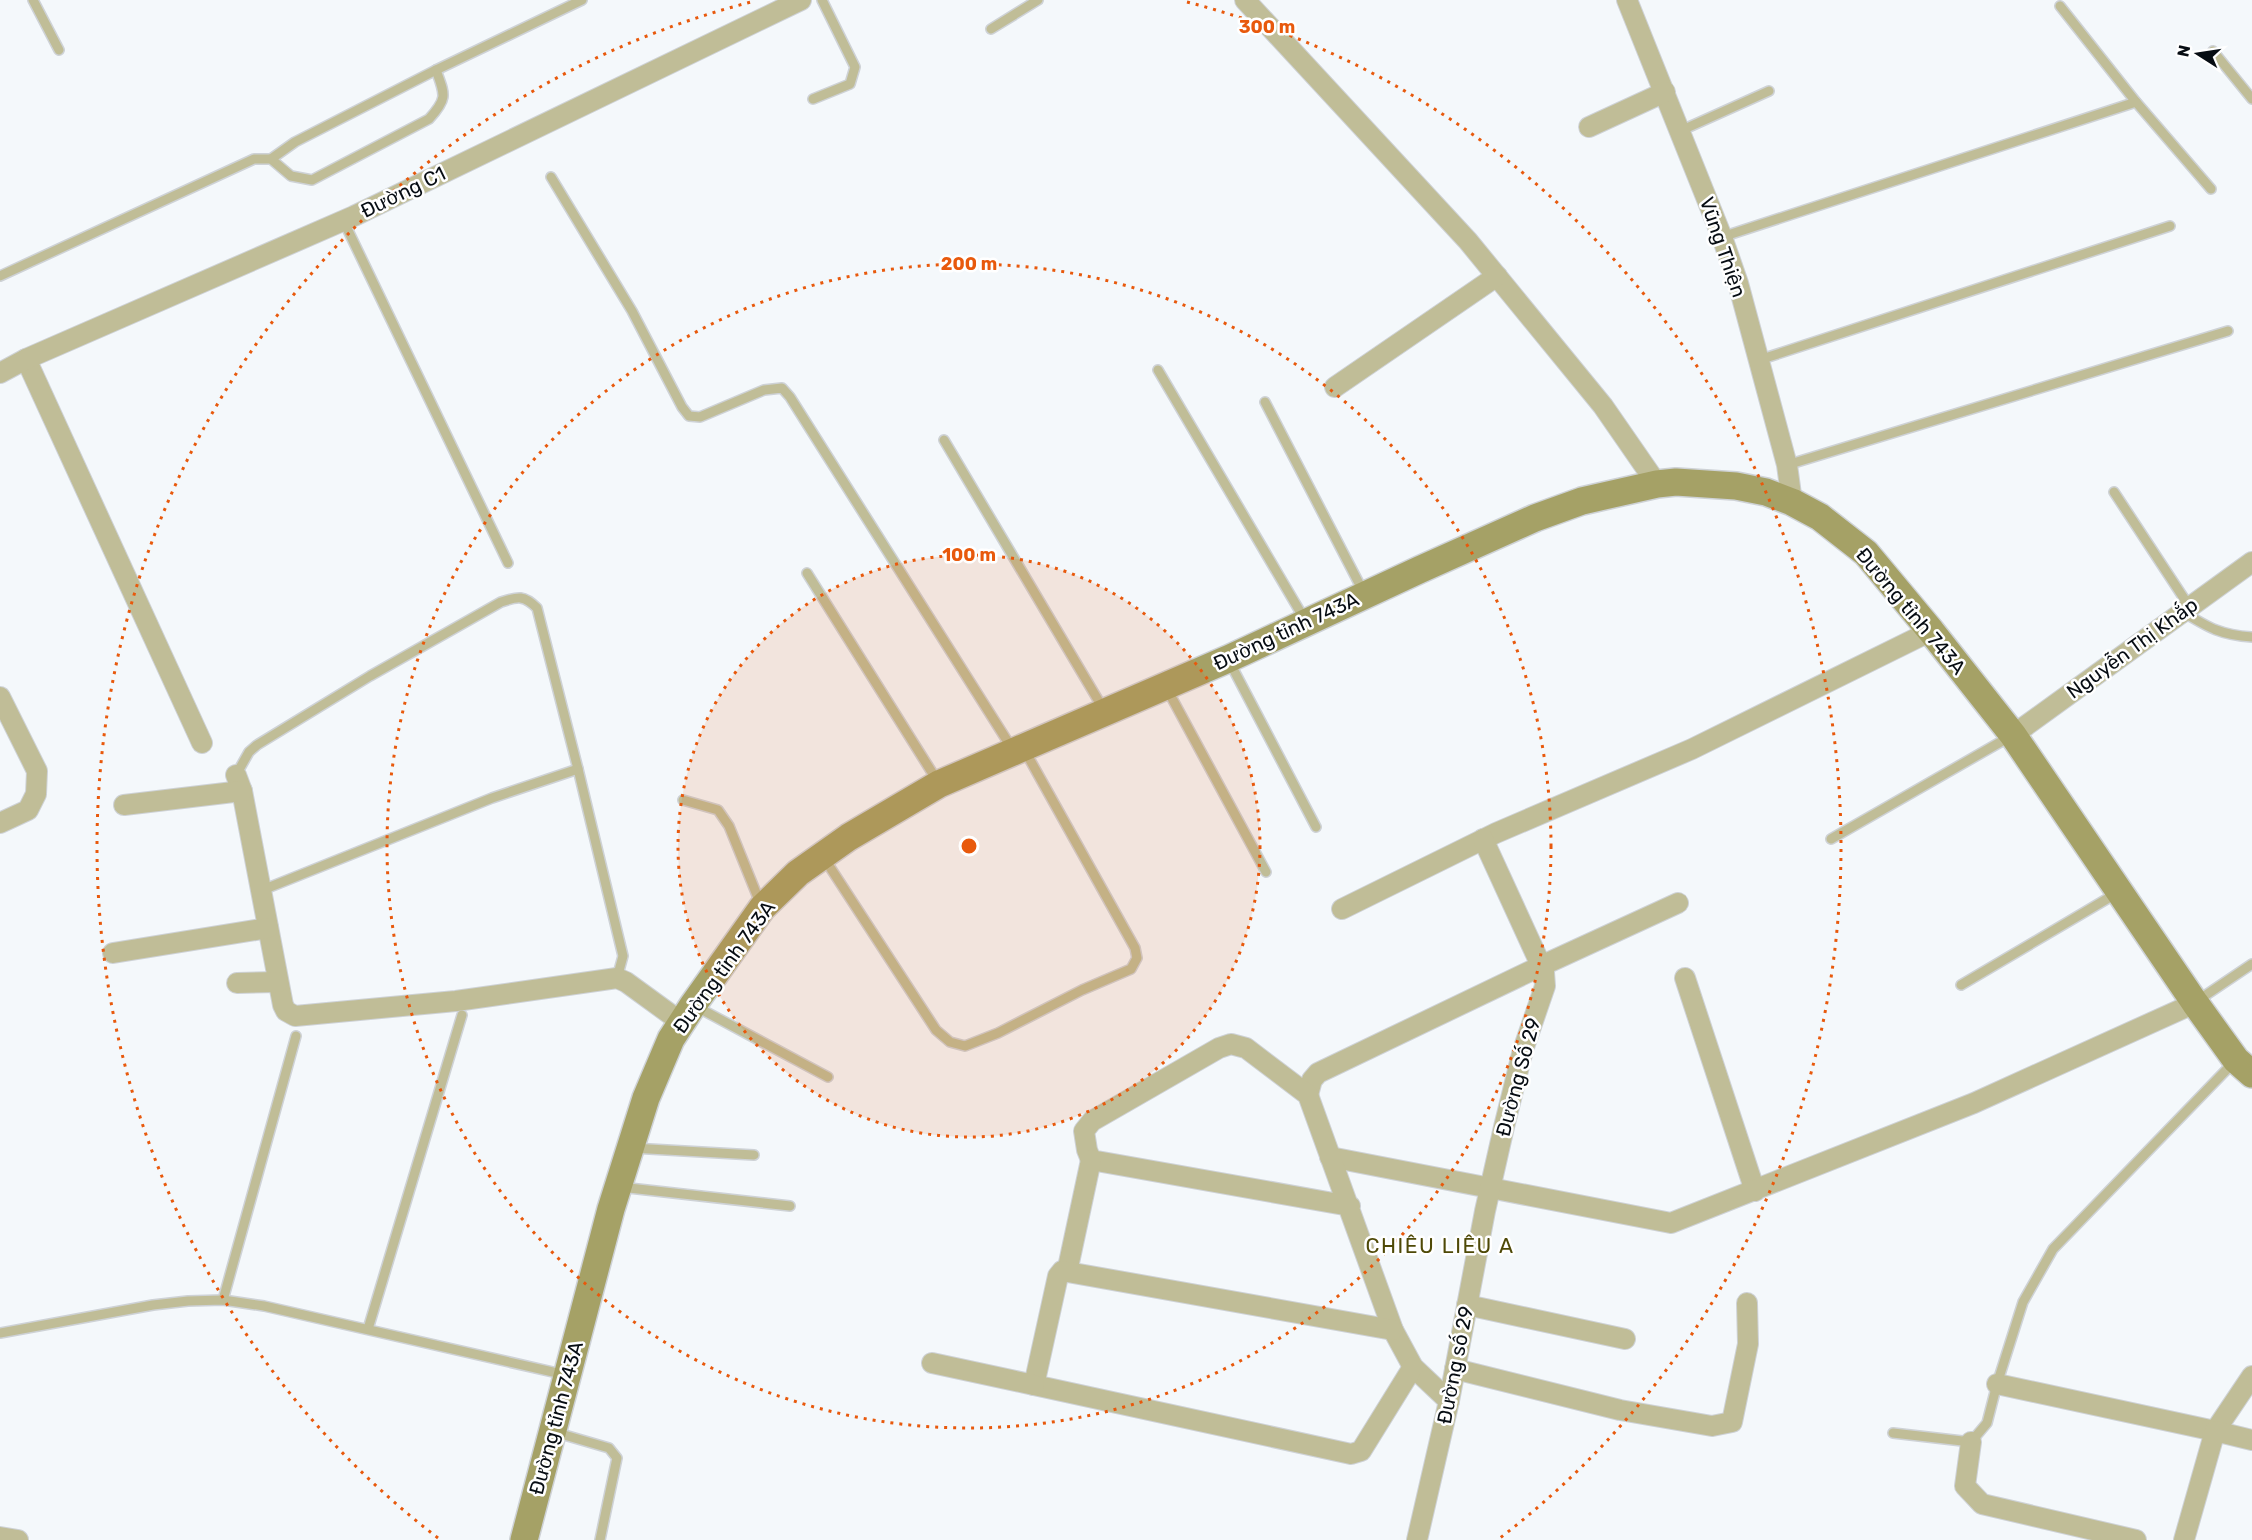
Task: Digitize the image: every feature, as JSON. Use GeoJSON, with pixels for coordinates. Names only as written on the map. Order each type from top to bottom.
{"type":"FeatureCollection","features":[{"type":"Feature","properties":{"kind":"main road","name":"Đường tỉnh 743A"},"geometry":{"type":"LineString","coordinates":[[524,1540],[618,1187],[646,1098],[671,1039],[762,908],[798,873],[822,854],[939,784],[1228,659],[1535,518],[1582,501],[1657,484],[1676,482],[1736,486],[1766,492],[1792,502],[1821,517],[1866,553],[2013,735],[2195,1003],[2244,1067]]}},
{"type":"Feature","properties":{"kind":"street","name":"Đường C1"},"geometry":{"type":"LineString","coordinates":[[0,373],[343,220],[801,0]]}},
{"type":"Feature","properties":{"kind":"street"},"geometry":{"type":"LineString","coordinates":[[1245,0],[1468,241],[1603,406],[1657,484]]}},
{"type":"Feature","properties":{"kind":"street","name":"Vũng Thiện"},"geometry":{"type":"LineString","coordinates":[[1628,0],[1738,283],[1787,465],[1792,502]]}},
{"type":"Feature","properties":{"kind":"street"},"geometry":{"type":"LineString","coordinates":[[1589,127],[1665,92]]}},
{"type":"Feature","properties":{"kind":"street"},"geometry":{"type":"LineString","coordinates":[[1335,387],[1497,276]]}},
{"type":"Feature","properties":{"kind":"street"},"geometry":{"type":"LineString","coordinates":[[27,359],[202,743]]}},
{"type":"Feature","properties":{"kind":"street","name":"Nguyễn Thị Khắp"},"geometry":{"type":"LineString","coordinates":[[2013,735],[2252,562]]}},
{"type":"Feature","properties":{"kind":"street"},"geometry":{"type":"LineString","coordinates":[[1342,909],[1483,839],[1692,749],[1931,631]]}},
{"type":"Feature","properties":{"kind":"street"},"geometry":{"type":"LineString","coordinates":[[0,697],[36,771],[36,794],[28,810],[0,823]]}},
{"type":"Feature","properties":{"kind":"street"},"geometry":{"type":"LineString","coordinates":[[124,805],[239,783],[283,1005],[286,1011],[295,1016],[456,1000],[617,978],[687,1014]]}},
{"type":"Feature","properties":{"kind":"street"},"geometry":{"type":"LineString","coordinates":[[1483,839],[1541,966]]}},
{"type":"Feature","properties":{"kind":"street"},"geometry":{"type":"LineString","coordinates":[[1449,1401],[1413,1367],[1393,1330],[1308,1095],[1311,1080],[1318,1073],[1678,903]]}},
{"type":"Feature","properties":{"kind":"street"},"geometry":{"type":"LineString","coordinates":[[113,953],[268,928]]}},
{"type":"Feature","properties":{"kind":"street","name":"Đường Số 29"},"geometry":{"type":"LineString","coordinates":[[1490,1188],[1522,1050],[1545,986],[1541,966]]}},
{"type":"Feature","properties":{"kind":"street"},"geometry":{"type":"LineString","coordinates":[[1685,978],[1755,1191]]}},
{"type":"Feature","properties":{"kind":"street"},"geometry":{"type":"LineString","coordinates":[[237,983],[278,982]]}},
{"type":"Feature","properties":{"kind":"street"},"geometry":{"type":"LineString","coordinates":[[1330,1157],[1671,1223],[1974,1103],[2195,1003]]}},
{"type":"Feature","properties":{"kind":"street"},"geometry":{"type":"LineString","coordinates":[[1067,1272],[1091,1160],[1084,1131],[1092,1121],[1220,1047],[1231,1044],[1246,1048],[1308,1095]]}},
{"type":"Feature","properties":{"kind":"street"},"geometry":{"type":"LineString","coordinates":[[1091,1160],[1350,1206]]}},
{"type":"Feature","properties":{"kind":"street","name":"Đường số 29"},"geometry":{"type":"LineString","coordinates":[[1417,1540],[1449,1401],[1490,1188]]}},
{"type":"Feature","properties":{"kind":"street"},"geometry":{"type":"LineString","coordinates":[[1034,1385],[1058,1276],[1062,1271],[1393,1330]]}},
{"type":"Feature","properties":{"kind":"street"},"geometry":{"type":"LineString","coordinates":[[1455,1369],[1620,1410],[1712,1426],[1732,1422],[1748,1344],[1748,1303]]}},
{"type":"Feature","properties":{"kind":"street"},"geometry":{"type":"LineString","coordinates":[[1467,1305],[1625,1339]]}},
{"type":"Feature","properties":{"kind":"street"},"geometry":{"type":"LineString","coordinates":[[932,1363],[1351,1454],[1361,1451],[1413,1367]]}},
{"type":"Feature","properties":{"kind":"street"},"geometry":{"type":"LineString","coordinates":[[2184,1540],[2215,1431],[2252,1376]]}},
{"type":"Feature","properties":{"kind":"street"},"geometry":{"type":"LineString","coordinates":[[1997,1384],[2252,1440]]}},
{"type":"Feature","properties":{"kind":"street"},"geometry":{"type":"LineString","coordinates":[[1971,1442],[1965,1486],[1982,1504],[2136,1540]]}},
{"type":"Feature","properties":{"kind":"street"},"geometry":{"type":"LineString","coordinates":[[0,1537],[18,1540]]}},
{"type":"Feature","properties":{"kind":"lane"},"geometry":{"type":"LineString","coordinates":[[33,0],[59,50]]}},
{"type":"Feature","properties":{"kind":"lane"},"geometry":{"type":"LineString","coordinates":[[271,159],[295,142],[436,70],[582,0]]}},
{"type":"Feature","properties":{"kind":"lane"},"geometry":{"type":"LineString","coordinates":[[813,99],[850,84],[855,67],[822,0]]}},
{"type":"Feature","properties":{"kind":"lane"},"geometry":{"type":"LineString","coordinates":[[992,29],[1038,0]]}},
{"type":"Feature","properties":{"kind":"lane"},"geometry":{"type":"LineString","coordinates":[[2060,6],[2136,102],[2211,189]]}},
{"type":"Feature","properties":{"kind":"lane"},"geometry":{"type":"LineString","coordinates":[[2212,51],[2252,99]]}},
{"type":"Feature","properties":{"kind":"lane"},"geometry":{"type":"LineString","coordinates":[[0,276],[247,161],[259,158],[271,159],[291,176],[312,180],[429,119],[441,105],[444,93],[436,70]]}},
{"type":"Feature","properties":{"kind":"lane"},"geometry":{"type":"LineString","coordinates":[[1680,131],[1769,91]]}},
{"type":"Feature","properties":{"kind":"lane"},"geometry":{"type":"LineString","coordinates":[[1722,237],[2136,102]]}},
{"type":"Feature","properties":{"kind":"lane"},"geometry":{"type":"LineString","coordinates":[[551,177],[632,311],[682,407],[689,416],[700,417],[764,390],[782,388],[790,397],[1019,750],[1135,948],[1137,958],[1131,969],[1082,990],[998,1034],[965,1046],[950,1042],[936,1030],[822,854]]}},
{"type":"Feature","properties":{"kind":"lane"},"geometry":{"type":"LineString","coordinates":[[343,220],[508,562]]}},
{"type":"Feature","properties":{"kind":"lane"},"geometry":{"type":"LineString","coordinates":[[1759,360],[2170,225]]}},
{"type":"Feature","properties":{"kind":"lane"},"geometry":{"type":"LineString","coordinates":[[1787,465],[2228,332]]}},
{"type":"Feature","properties":{"kind":"lane"},"geometry":{"type":"LineString","coordinates":[[1158,370],[1306,622]]}},
{"type":"Feature","properties":{"kind":"lane"},"geometry":{"type":"LineString","coordinates":[[1265,402],[1365,595]]}},
{"type":"Feature","properties":{"kind":"lane"},"geometry":{"type":"LineString","coordinates":[[944,440],[1106,712]]}},
{"type":"Feature","properties":{"kind":"lane"},"geometry":{"type":"LineString","coordinates":[[2114,492],[2186,609],[2213,631],[2252,637]]}},
{"type":"Feature","properties":{"kind":"lane"},"geometry":{"type":"LineString","coordinates":[[807,573],[939,784]]}},
{"type":"Feature","properties":{"kind":"lane"},"geometry":{"type":"LineString","coordinates":[[239,783],[249,752],[257,745],[501,602],[518,597],[530,601],[537,608],[623,956],[617,978]]}},
{"type":"Feature","properties":{"kind":"lane"},"geometry":{"type":"LineString","coordinates":[[1228,659],[1316,827]]}},
{"type":"Feature","properties":{"kind":"lane"},"geometry":{"type":"LineString","coordinates":[[1166,686],[1266,872]]}},
{"type":"Feature","properties":{"kind":"lane"},"geometry":{"type":"LineString","coordinates":[[1831,839],[2013,735]]}},
{"type":"Feature","properties":{"kind":"lane"},"geometry":{"type":"LineString","coordinates":[[260,891],[492,798],[578,769]]}},
{"type":"Feature","properties":{"kind":"lane"},"geometry":{"type":"LineString","coordinates":[[683,800],[718,810],[729,826],[762,908]]}},
{"type":"Feature","properties":{"kind":"lane"},"geometry":{"type":"LineString","coordinates":[[1961,985],[2119,891]]}},
{"type":"Feature","properties":{"kind":"lane"},"geometry":{"type":"LineString","coordinates":[[2195,1003],[2252,964]]}},
{"type":"Feature","properties":{"kind":"lane"},"geometry":{"type":"LineString","coordinates":[[687,1014],[828,1077]]}},
{"type":"Feature","properties":{"kind":"lane"},"geometry":{"type":"LineString","coordinates":[[368,1329],[462,1015]]}},
{"type":"Feature","properties":{"kind":"lane"},"geometry":{"type":"LineString","coordinates":[[224,1300],[296,1036]]}},
{"type":"Feature","properties":{"kind":"lane"},"geometry":{"type":"LineString","coordinates":[[1893,1432],[1971,1442],[1987,1423],[2023,1302],[2053,1249],[2244,1067]]}},
{"type":"Feature","properties":{"kind":"lane"},"geometry":{"type":"LineString","coordinates":[[629,1148],[754,1155]]}},
{"type":"Feature","properties":{"kind":"lane"},"geometry":{"type":"LineString","coordinates":[[618,1187],[790,1206]]}},
{"type":"Feature","properties":{"kind":"lane"},"geometry":{"type":"LineString","coordinates":[[0,1333],[153,1305],[188,1300],[224,1300],[264,1306],[568,1376]]}},
{"type":"Feature","properties":{"kind":"lane"},"geometry":{"type":"LineString","coordinates":[[552,1432],[609,1448],[617,1458],[600,1540]]}},
{"type":"Feature","properties":{"kind":"district","name":"CHIÊU LIÊU A"},"geometry":{"type":"Point","coordinates":[1440,1245]}}]}
